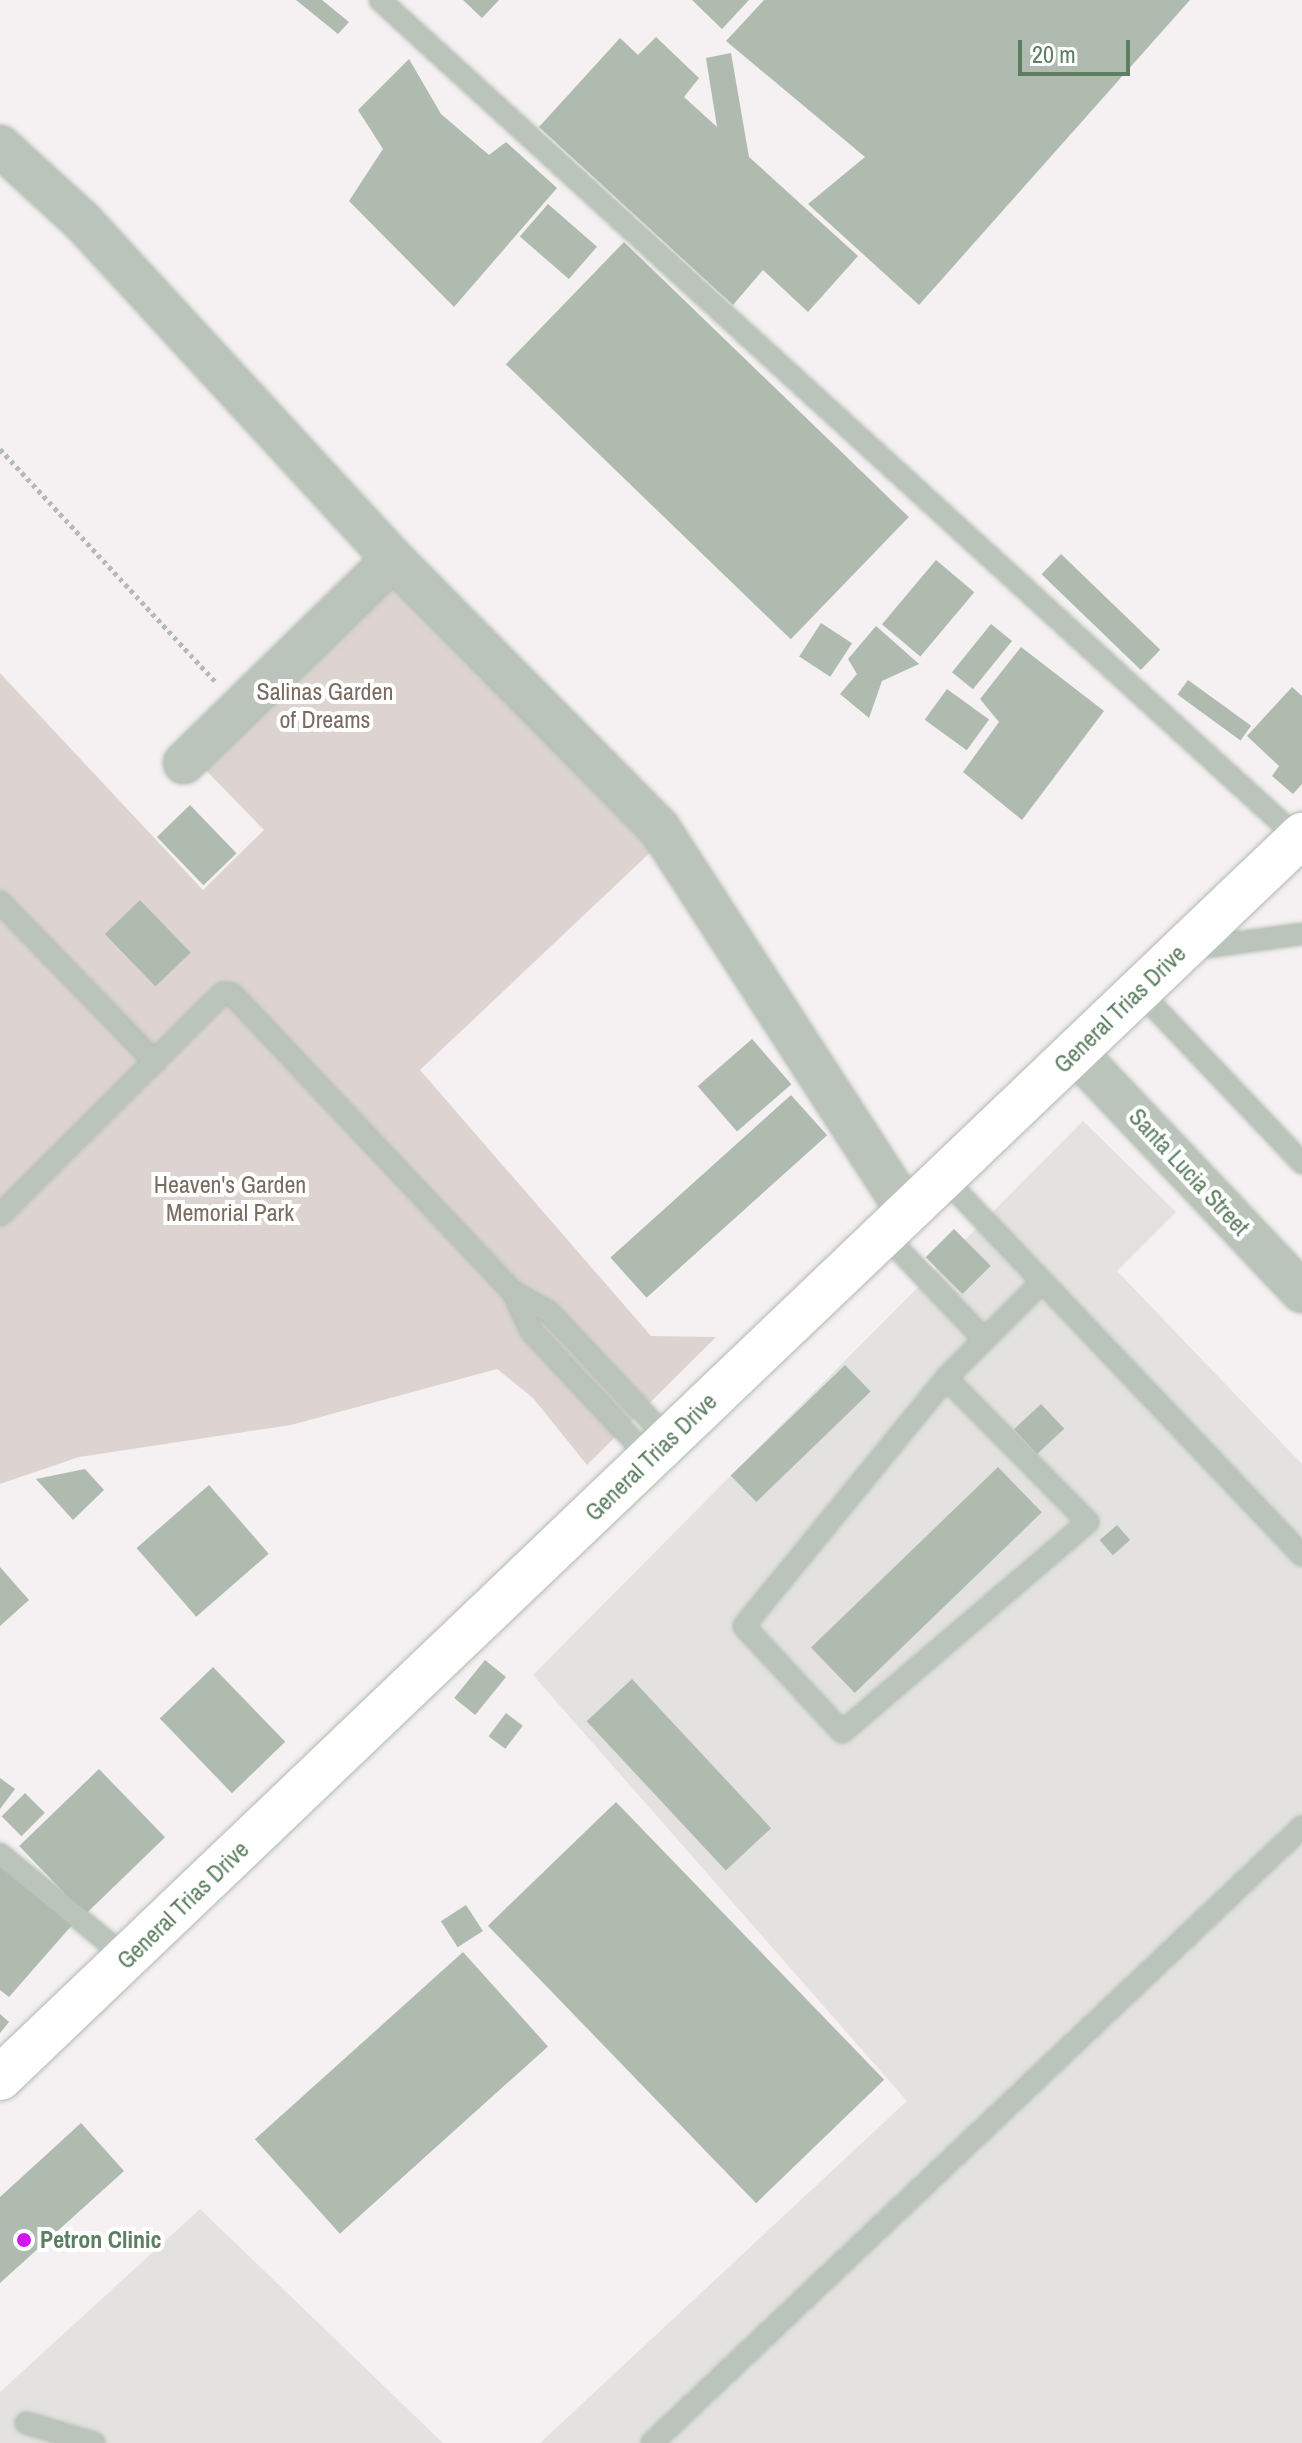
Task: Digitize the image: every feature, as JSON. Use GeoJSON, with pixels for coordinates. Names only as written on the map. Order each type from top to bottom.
{"type":"FeatureCollection","features":[{"type":"Feature","properties":{"kind":"main road","name":"General Trias Drive"},"geometry":{"type":"LineString","coordinates":[[0,2078],[1300,836]]}},
{"type":"Feature","properties":{"kind":"street"},"geometry":{"type":"LineString","coordinates":[[0,146],[83,222],[393,559],[659,828],[896,1224]]}},
{"type":"Feature","properties":{"kind":"street"},"geometry":{"type":"LineString","coordinates":[[184,763],[393,559]]}},
{"type":"Feature","properties":{"kind":"street","name":"Santa Lucia Street"},"geometry":{"type":"LineString","coordinates":[[1075,1052],[1302,1292]]}},
{"type":"Feature","properties":{"kind":"lane"},"geometry":{"type":"LineString","coordinates":[[380,0],[1300,836]]}},
{"type":"Feature","properties":{"kind":"lane"},"geometry":{"type":"LineString","coordinates":[[0,902],[155,1062]]}},
{"type":"Feature","properties":{"kind":"lane"},"geometry":{"type":"LineString","coordinates":[[1180,951],[1302,934]]}},
{"type":"Feature","properties":{"kind":"lane"},"geometry":{"type":"LineString","coordinates":[[1139,991],[1302,1163]]}},
{"type":"Feature","properties":{"kind":"lane"},"geometry":{"type":"LineString","coordinates":[[0,1215],[223,993],[232,994],[513,1292],[531,1331],[660,1449]]}},
{"type":"Feature","properties":{"kind":"lane"},"geometry":{"type":"LineString","coordinates":[[944,1178],[1302,1555]]}},
{"type":"Feature","properties":{"kind":"lane"},"geometry":{"type":"LineString","coordinates":[[896,1224],[984,1339]]}},
{"type":"Feature","properties":{"kind":"lane"},"geometry":{"type":"LineString","coordinates":[[946,1378],[1088,1522],[842,1732],[744,1626],[946,1378],[1042,1282]]}},
{"type":"Feature","properties":{"kind":"lane"},"geometry":{"type":"LineString","coordinates":[[652,2443],[1302,1827]]}},
{"type":"Feature","properties":{"kind":"lane"},"geometry":{"type":"LineString","coordinates":[[0,1854],[127,1958]]}},
{"type":"Feature","properties":{"kind":"lane"},"geometry":{"type":"LineString","coordinates":[[26,2423],[94,2443]]}},
{"type":"Feature","properties":{"kind":"path"},"geometry":{"type":"LineString","coordinates":[[0,449],[240,708]]}},
{"type":"Feature","properties":{"kind":"shaded area"},"geometry":{"type":"Polygon","coordinates":[[[1083,1121],[1176,1212],[1117,1271],[1302,1464],[1302,2443],[540,2443],[907,2101],[533,1675],[1083,1121]]]}},
{"type":"Feature","properties":{"kind":"shaded area"},"geometry":{"type":"Polygon","coordinates":[[[200,2209],[443,2443],[0,2443],[0,2392],[200,2209]]]}},
{"type":"Feature","properties":{"kind":"green space","name":"Heaven's Garden Memorial Park"},"geometry":{"type":"Polygon","coordinates":[[[389,578],[655,848],[420,1070],[651,1336],[716,1337],[587,1465],[533,1398],[497,1369],[291,1425],[79,1457],[0,1484],[0,673],[203,890],[264,830],[199,763],[389,578]]]}},
{"type":"Feature","properties":{"kind":"building"},"geometry":{"type":"Polygon","coordinates":[[[296,0],[322,0],[349,22],[338,34],[296,0]]]}},
{"type":"Feature","properties":{"kind":"building"},"geometry":{"type":"Polygon","coordinates":[[[463,0],[499,0],[482,18],[463,0]]]}},
{"type":"Feature","properties":{"kind":"building"},"geometry":{"type":"Polygon","coordinates":[[[692,0],[749,0],[722,29],[692,0]]]}},
{"type":"Feature","properties":{"kind":"building"},"geometry":{"type":"Polygon","coordinates":[[[764,0],[1190,0],[919,305],[808,204],[865,157],[726,41],[764,0]]]}},
{"type":"Feature","properties":{"kind":"building"},"geometry":{"type":"Polygon","coordinates":[[[656,37],[699,78],[684,97],[717,127],[706,58],[731,53],[749,157],[858,256],[808,312],[763,270],[733,305],[539,127],[620,38],[638,55],[656,37]]]}},
{"type":"Feature","properties":{"kind":"building"},"geometry":{"type":"Polygon","coordinates":[[[409,59],[441,114],[489,155],[506,142],[557,188],[454,307],[349,201],[383,149],[358,110],[409,59]]]}},
{"type":"Feature","properties":{"kind":"building"},"geometry":{"type":"Polygon","coordinates":[[[548,204],[597,247],[569,279],[520,236],[548,204]]]}},
{"type":"Feature","properties":{"kind":"building"},"geometry":{"type":"Polygon","coordinates":[[[624,242],[909,517],[791,639],[506,364],[624,242]]]}},
{"type":"Feature","properties":{"kind":"building"},"geometry":{"type":"Polygon","coordinates":[[[1061,554],[1160,650],[1141,670],[1042,574],[1061,554]]]}},
{"type":"Feature","properties":{"kind":"building"},"geometry":{"type":"Polygon","coordinates":[[[936,560],[974,592],[920,656],[882,624],[936,560]]]}},
{"type":"Feature","properties":{"kind":"building"},"geometry":{"type":"Polygon","coordinates":[[[821,623],[852,643],[830,677],[799,657],[821,623]]]}},
{"type":"Feature","properties":{"kind":"building"},"geometry":{"type":"Polygon","coordinates":[[[991,624],[1012,641],[973,689],[952,672],[991,624]]]}},
{"type":"Feature","properties":{"kind":"building"},"geometry":{"type":"Polygon","coordinates":[[[876,626],[919,664],[882,681],[869,718],[840,694],[857,674],[848,659],[876,626]]]}},
{"type":"Feature","properties":{"kind":"building"},"geometry":{"type":"Polygon","coordinates":[[[1021,647],[1104,711],[1022,820],[963,772],[999,722],[980,699],[1021,647]]]}},
{"type":"Feature","properties":{"kind":"building"},"geometry":{"type":"Polygon","coordinates":[[[1188,680],[1251,726],[1241,740],[1177,695],[1188,680]]]}},
{"type":"Feature","properties":{"kind":"building"},"geometry":{"type":"Polygon","coordinates":[[[1292,687],[1302,696],[1302,784],[1293,794],[1272,776],[1279,766],[1247,736],[1292,687]]]}},
{"type":"Feature","properties":{"kind":"building"},"geometry":{"type":"Polygon","coordinates":[[[947,689],[989,720],[967,750],[925,720],[947,689]]]}},
{"type":"Feature","properties":{"kind":"building"},"geometry":{"type":"Polygon","coordinates":[[[190,805],[237,853],[203,885],[157,837],[190,805]]]}},
{"type":"Feature","properties":{"kind":"building"},"geometry":{"type":"Polygon","coordinates":[[[140,900],[191,953],[155,987],[105,934],[140,900]]]}},
{"type":"Feature","properties":{"kind":"building"},"geometry":{"type":"Polygon","coordinates":[[[752,1039],[791,1084],[737,1132],[698,1086],[752,1039]]]}},
{"type":"Feature","properties":{"kind":"building"},"geometry":{"type":"Polygon","coordinates":[[[791,1095],[827,1135],[647,1298],[610,1258],[791,1095]]]}},
{"type":"Feature","properties":{"kind":"building"},"geometry":{"type":"Polygon","coordinates":[[[954,1229],[991,1266],[962,1294],[926,1257],[954,1229]]]}},
{"type":"Feature","properties":{"kind":"building"},"geometry":{"type":"Polygon","coordinates":[[[845,1365],[871,1392],[756,1502],[731,1475],[845,1365]]]}},
{"type":"Feature","properties":{"kind":"building"},"geometry":{"type":"Polygon","coordinates":[[[1041,1404],[1064,1429],[1037,1454],[1014,1429],[1041,1404]]]}},
{"type":"Feature","properties":{"kind":"building"},"geometry":{"type":"Polygon","coordinates":[[[998,1467],[1042,1512],[855,1693],[811,1648],[998,1467]]]}},
{"type":"Feature","properties":{"kind":"building"},"geometry":{"type":"Polygon","coordinates":[[[85,1469],[104,1490],[73,1520],[36,1479],[85,1469]]]}},
{"type":"Feature","properties":{"kind":"building"},"geometry":{"type":"Polygon","coordinates":[[[209,1485],[269,1554],[196,1617],[137,1548],[209,1485]]]}},
{"type":"Feature","properties":{"kind":"building"},"geometry":{"type":"Polygon","coordinates":[[[1117,1525],[1130,1540],[1113,1555],[1100,1540],[1117,1525]]]}},
{"type":"Feature","properties":{"kind":"building"},"geometry":{"type":"Polygon","coordinates":[[[0,1567],[29,1600],[0,1626],[0,1567]]]}},
{"type":"Feature","properties":{"kind":"building"},"geometry":{"type":"Polygon","coordinates":[[[485,1660],[506,1677],[475,1715],[454,1698],[485,1660]]]}},
{"type":"Feature","properties":{"kind":"building"},"geometry":{"type":"Polygon","coordinates":[[[213,1667],[285,1742],[232,1793],[160,1718],[213,1667]]]}},
{"type":"Feature","properties":{"kind":"building"},"geometry":{"type":"Polygon","coordinates":[[[632,1679],[771,1828],[726,1870],[587,1721],[632,1679]]]}},
{"type":"Feature","properties":{"kind":"building"},"geometry":{"type":"Polygon","coordinates":[[[506,1713],[523,1726],[505,1749],[489,1736],[506,1713]]]}},
{"type":"Feature","properties":{"kind":"building"},"geometry":{"type":"Polygon","coordinates":[[[99,1769],[165,1837],[85,1914],[19,1846],[99,1769]]]}},
{"type":"Feature","properties":{"kind":"building"},"geometry":{"type":"Polygon","coordinates":[[[0,1778],[15,1789],[0,1809],[0,1778]]]}},
{"type":"Feature","properties":{"kind":"building"},"geometry":{"type":"Polygon","coordinates":[[[25,1793],[45,1813],[21,1836],[2,1816],[25,1793]]]}},
{"type":"Feature","properties":{"kind":"building"},"geometry":{"type":"Polygon","coordinates":[[[616,1802],[884,2080],[756,2203],[488,1926],[616,1802]]]}},
{"type":"Feature","properties":{"kind":"building"},"geometry":{"type":"Polygon","coordinates":[[[0,1861],[73,1924],[9,1997],[0,1990],[0,1861]]]}},
{"type":"Feature","properties":{"kind":"building"},"geometry":{"type":"Polygon","coordinates":[[[466,1905],[483,1931],[458,1947],[441,1921],[466,1905]]]}},
{"type":"Feature","properties":{"kind":"building"},"geometry":{"type":"Polygon","coordinates":[[[463,1952],[548,2046],[340,2234],[255,2139],[463,1952]]]}},
{"type":"Feature","properties":{"kind":"building"},"geometry":{"type":"Polygon","coordinates":[[[0,2014],[9,2022],[0,2033],[0,2014]]]}},
{"type":"Feature","properties":{"kind":"building","name":"Petron Clinic"},"geometry":{"type":"Polygon","coordinates":[[[81,2123],[124,2171],[0,2283],[0,2197],[81,2123]]]}},
{"type":"Feature","properties":{"kind":"place","name":"Petron Clinic"},"geometry":{"type":"Point","coordinates":[24,2240]}},
{"type":"Feature","properties":{"kind":"park label","name":"Salinas Garden of Dreams"},"geometry":{"type":"Point","coordinates":[325,706]}}]}
